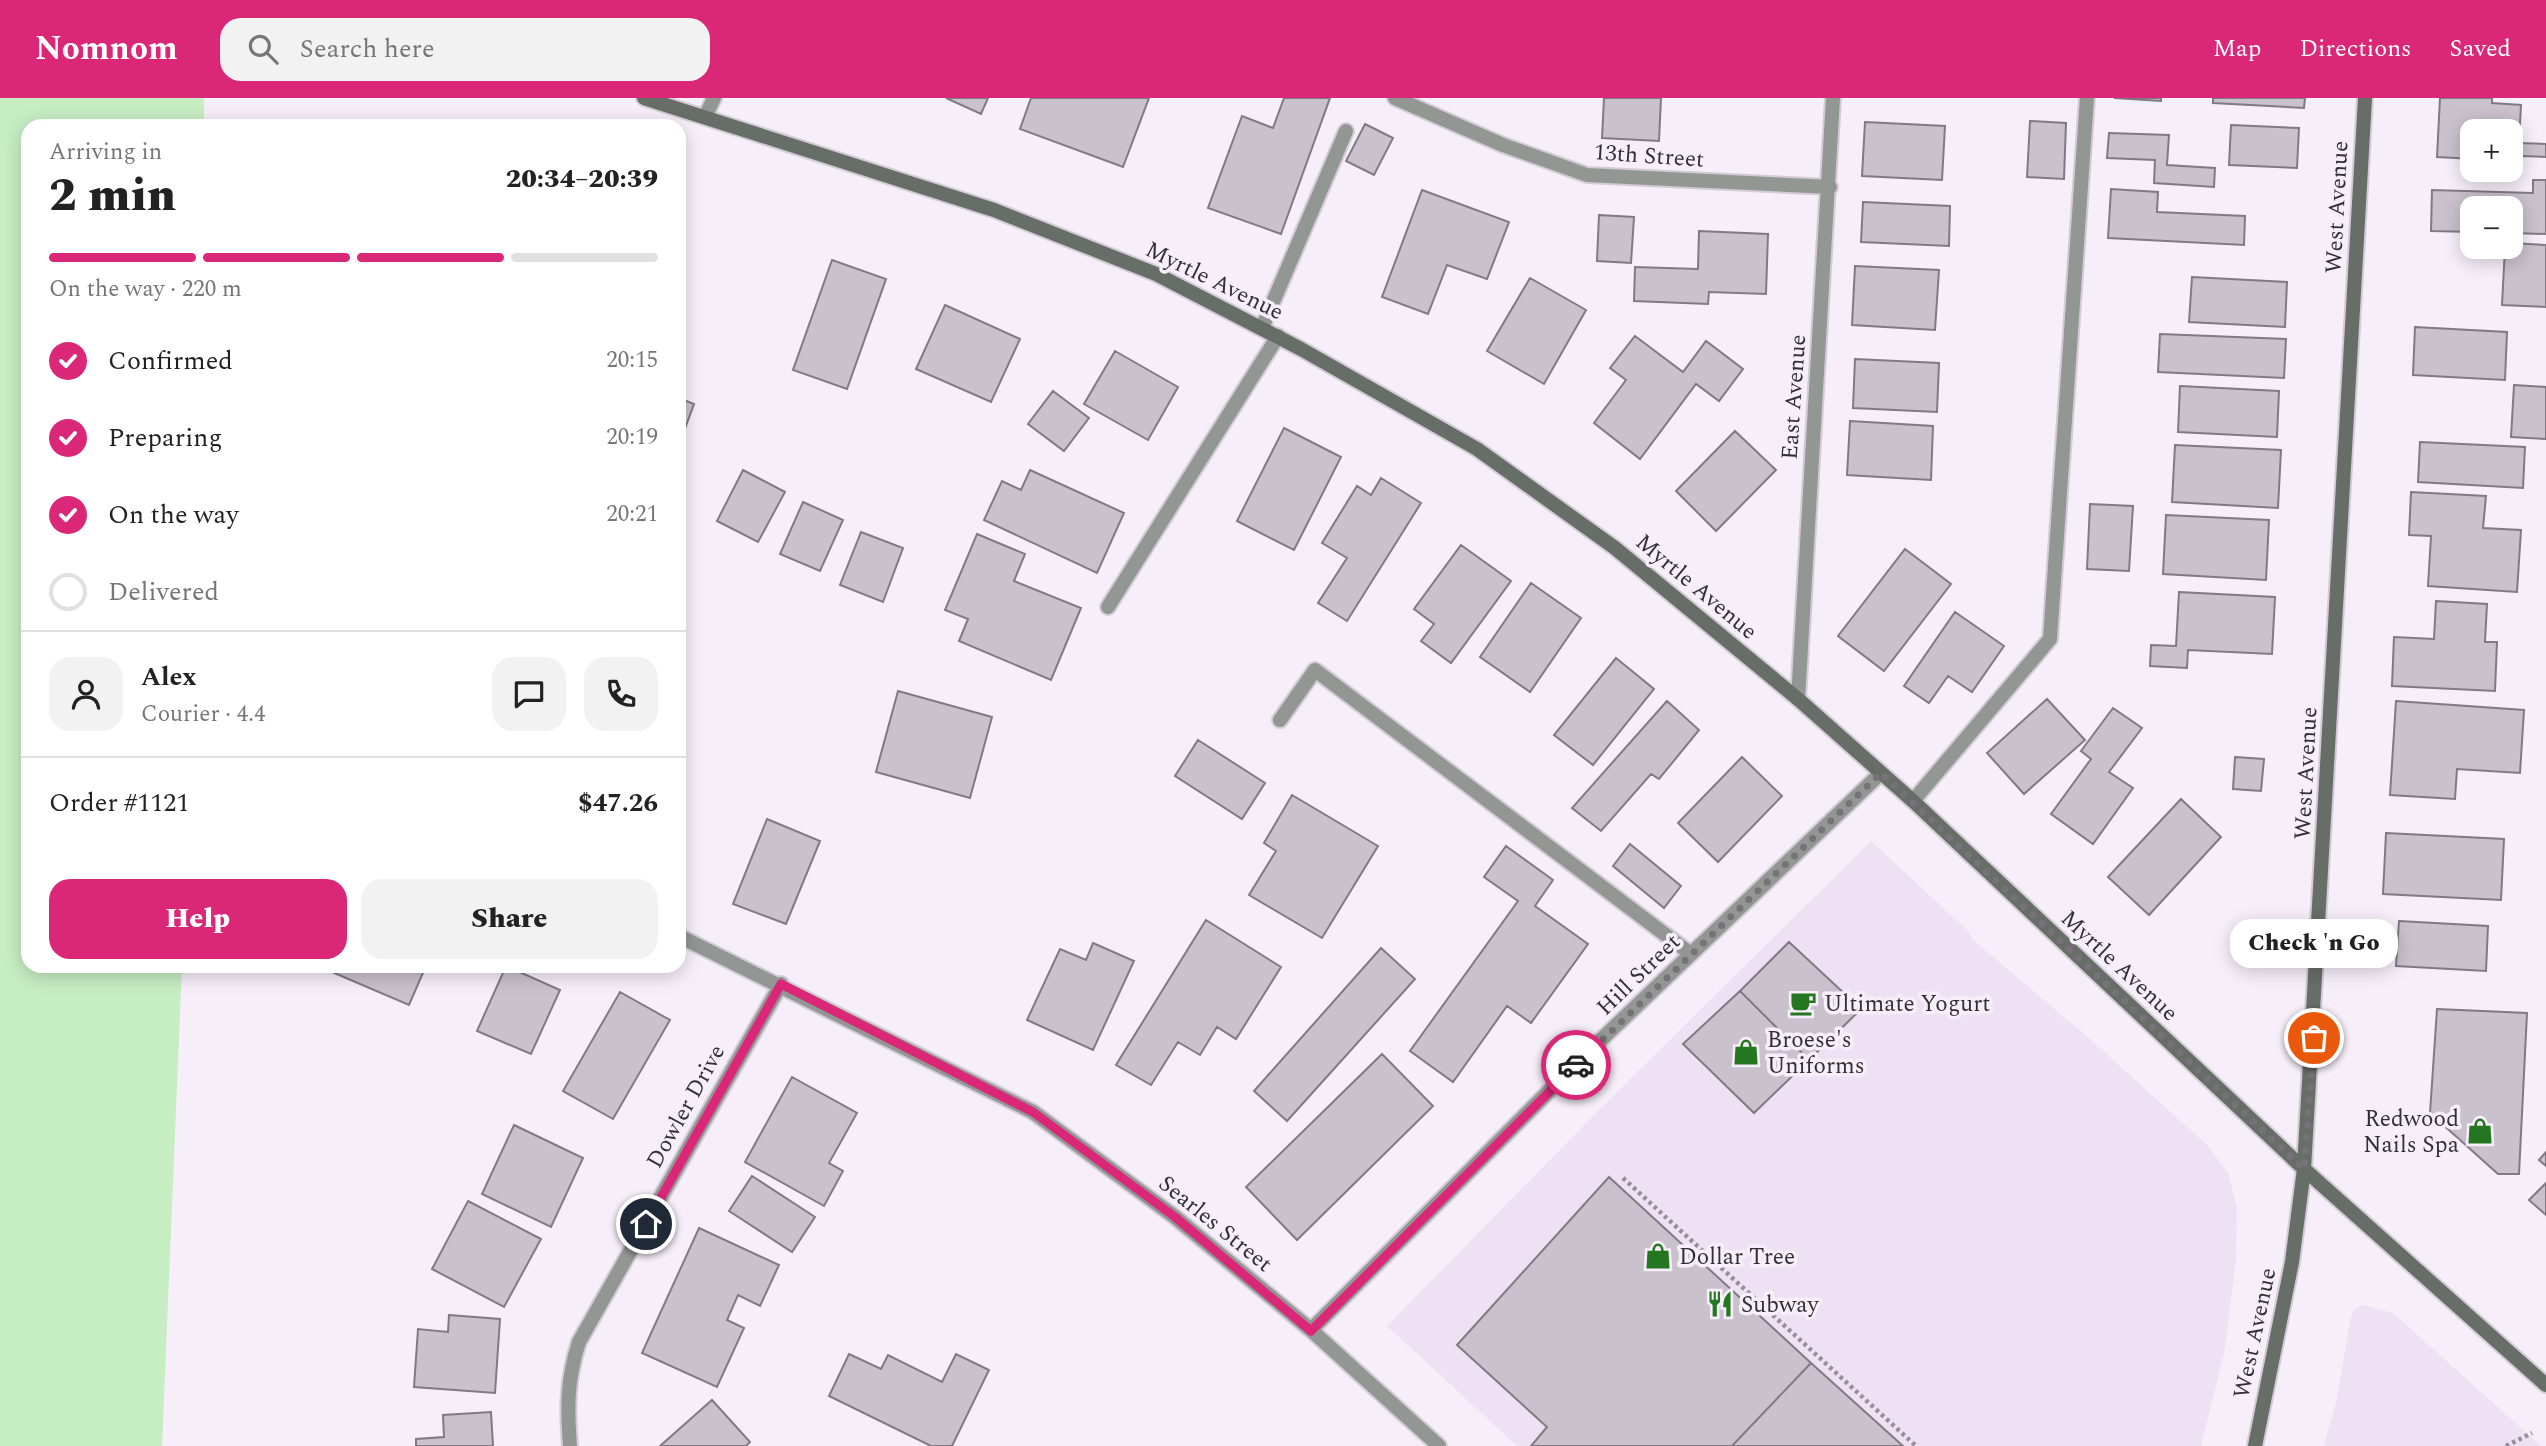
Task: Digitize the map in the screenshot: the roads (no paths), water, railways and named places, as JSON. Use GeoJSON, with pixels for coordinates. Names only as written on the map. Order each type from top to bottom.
{"type":"FeatureCollection","features":[{"type":"Feature","properties":{"kind":"main road","name":"Myrtle Avenue"},"geometry":{"type":"LineString","coordinates":[[643,98],[994,210],[1156,274],[1278,336],[1477,449],[1615,548],[1798,699],[1913,801],[2304,1169],[2546,1385]]}},
{"type":"Feature","properties":{"kind":"main road","name":"West Avenue"},"geometry":{"type":"LineString","coordinates":[[2255,1446],[2292,1262],[2304,1169],[2365,98]]}},
{"type":"Feature","properties":{"kind":"street"},"geometry":{"type":"LineString","coordinates":[[705,117],[713,98]]}},
{"type":"Feature","properties":{"kind":"street","name":"13th Street"},"geometry":{"type":"LineString","coordinates":[[1395,98],[1503,145],[1587,175],[1830,187]]}},
{"type":"Feature","properties":{"kind":"street","name":"East Avenue"},"geometry":{"type":"LineString","coordinates":[[1798,699],[1830,187],[1833,98]]}},
{"type":"Feature","properties":{"kind":"street"},"geometry":{"type":"LineString","coordinates":[[1913,801],[2050,639],[2087,98]]}},
{"type":"Feature","properties":{"kind":"street"},"geometry":{"type":"LineString","coordinates":[[1262,328],[1346,131]]}},
{"type":"Feature","properties":{"kind":"street"},"geometry":{"type":"LineString","coordinates":[[1108,607],[1278,336]]}},
{"type":"Feature","properties":{"kind":"street"},"geometry":{"type":"LineString","coordinates":[[1280,720],[1315,670],[1691,954]]}},
{"type":"Feature","properties":{"kind":"street","name":"Hill Street"},"geometry":{"type":"LineString","coordinates":[[1311,1331],[1585,1055],[1881,773]]}},
{"type":"Feature","properties":{"kind":"street","name":"Searles Street"},"geometry":{"type":"LineString","coordinates":[[686,939],[781,984],[1033,1112],[1175,1217],[1311,1331],[1439,1446]]}},
{"type":"Feature","properties":{"kind":"street","name":"Dowler Drive"},"geometry":{"type":"LineString","coordinates":[[570,1446],[567,1392],[569,1373],[579,1342],[781,984]]}},
{"type":"Feature","properties":{"kind":"place","name":"Ultimate Yogurt"},"geometry":{"type":"Point","coordinates":[1803,1003]}},
{"type":"Feature","properties":{"kind":"place","name":"Check 'n Go"},"geometry":{"type":"Point","coordinates":[2314,1038]}},
{"type":"Feature","properties":{"kind":"place","name":"Broese's Uniforms"},"geometry":{"type":"Point","coordinates":[1746,1052]}},
{"type":"Feature","properties":{"kind":"place","name":"Redwood Nails Spa"},"geometry":{"type":"Point","coordinates":[2480,1131]}},
{"type":"Feature","properties":{"kind":"place","name":"Dollar Tree"},"geometry":{"type":"Point","coordinates":[1658,1256]}},
{"type":"Feature","properties":{"kind":"place","name":"Subway"},"geometry":{"type":"Point","coordinates":[1720,1304]}}]}
